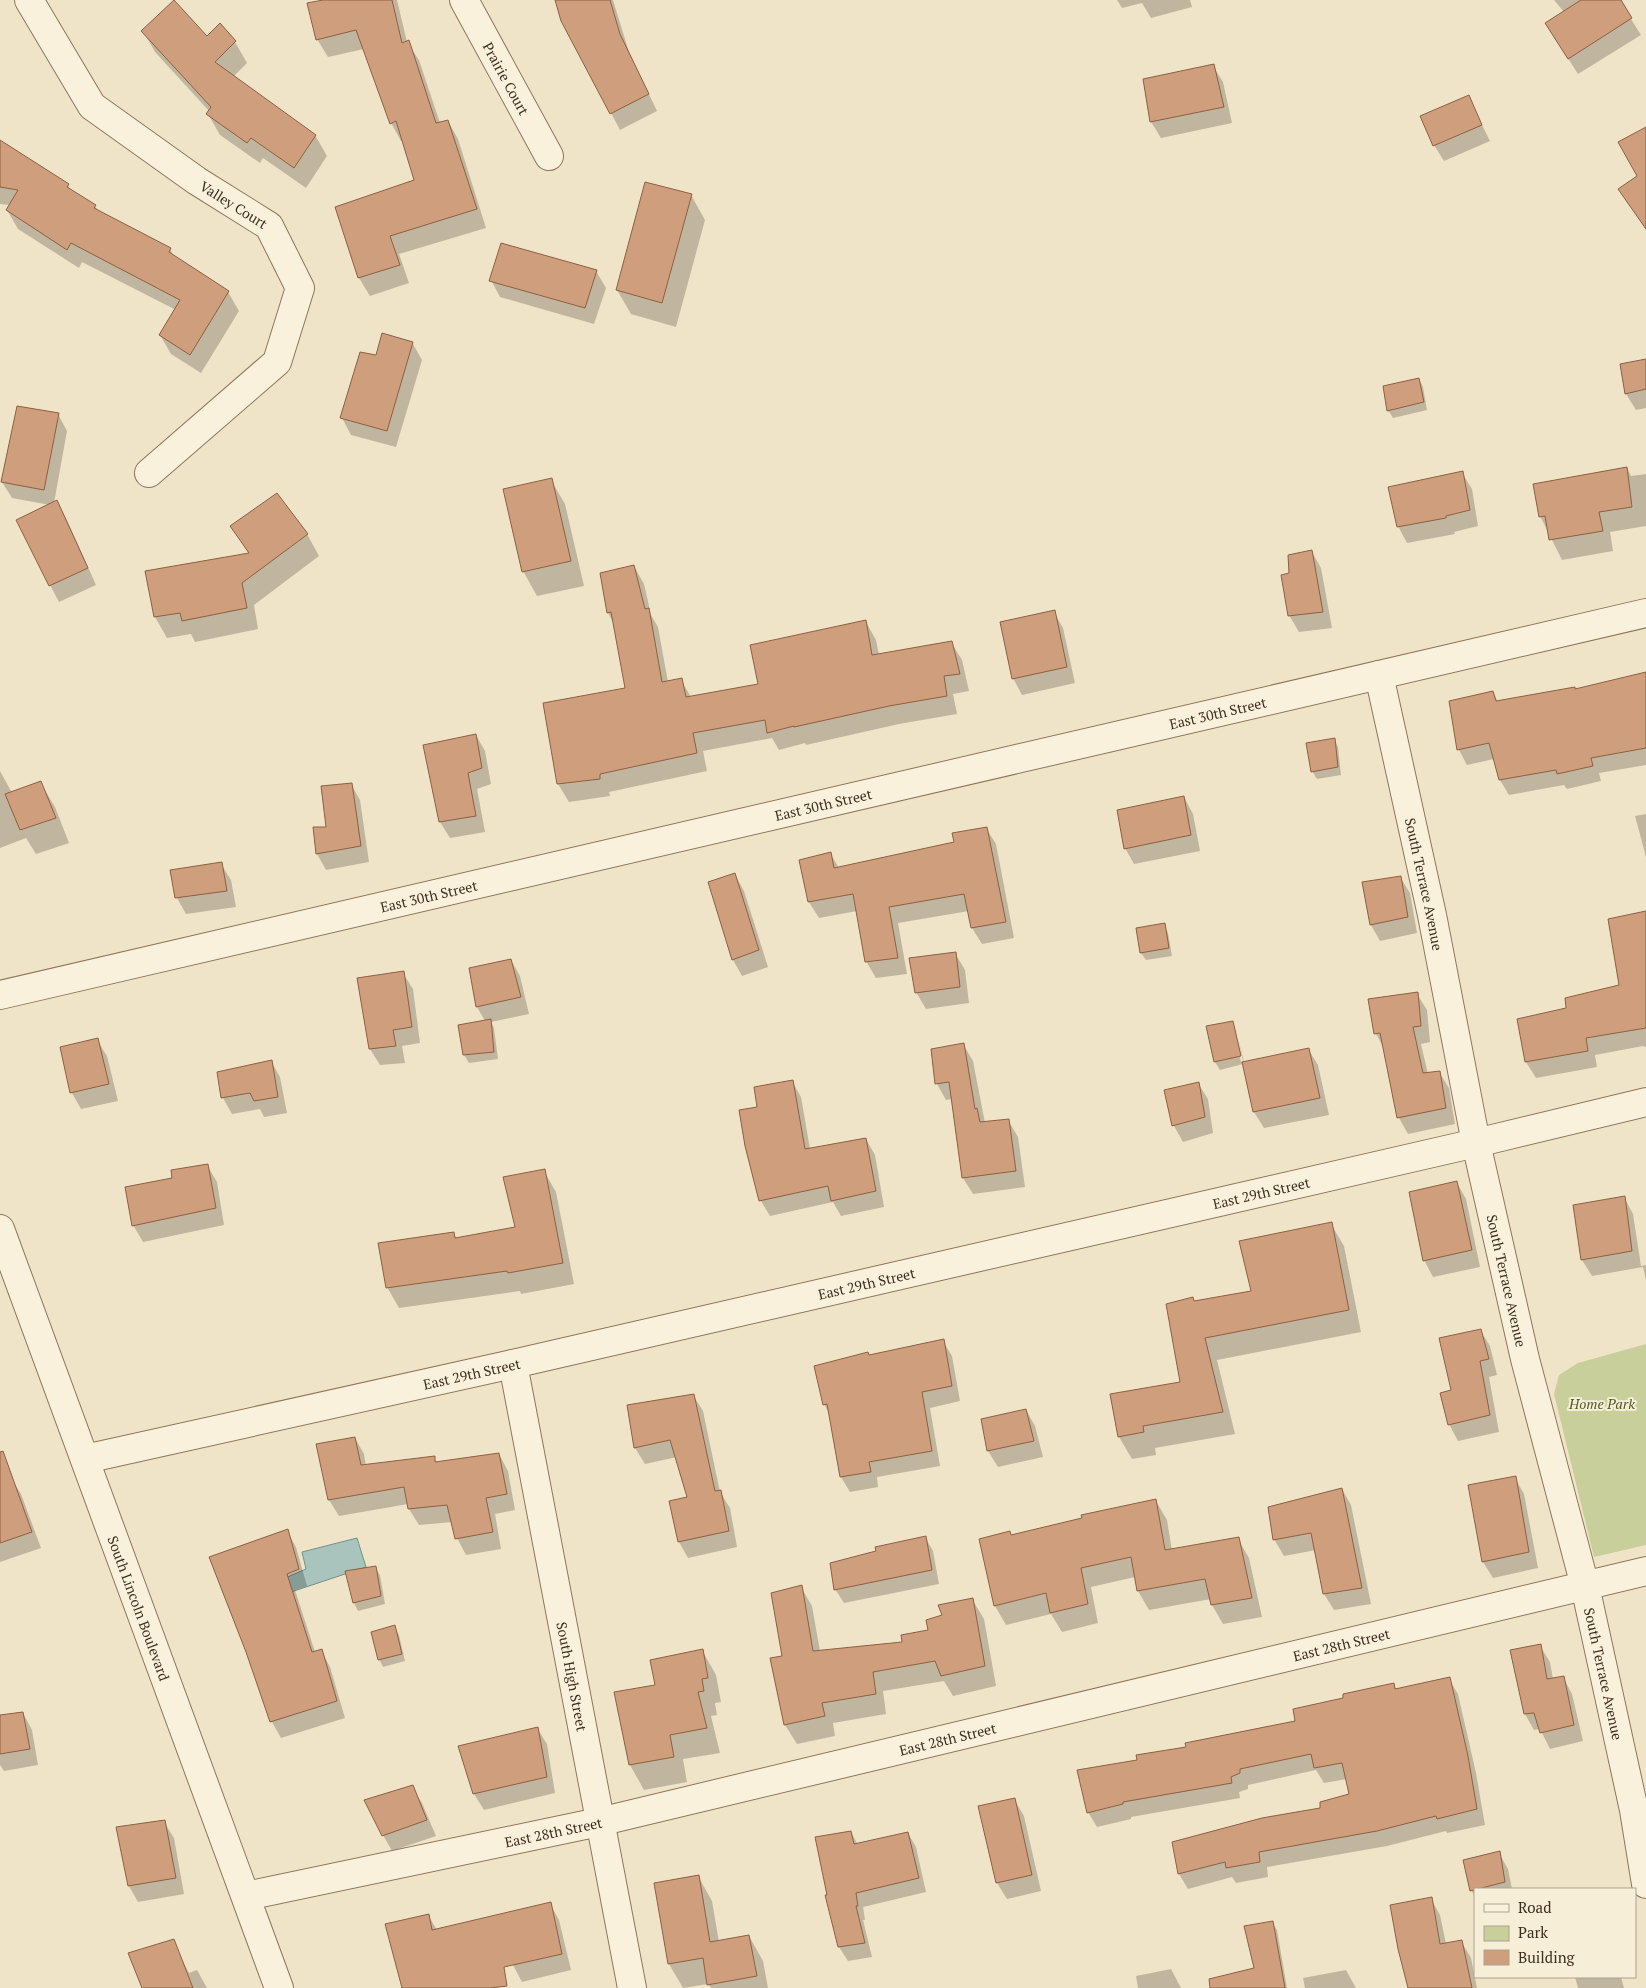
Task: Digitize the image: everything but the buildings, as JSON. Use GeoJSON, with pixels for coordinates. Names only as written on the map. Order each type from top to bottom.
{"type":"FeatureCollection","features":[{"type":"Feature","properties":{"kind":"street","name":"Valley Court"},"geometry":{"type":"LineString","coordinates":[[29,0],[92,106],[197,181],[269,226],[300,288],[277,362],[149,473]]}},
{"type":"Feature","properties":{"kind":"street","name":"Prairie Court"},"geometry":{"type":"LineString","coordinates":[[464,0],[549,156]]}},
{"type":"Feature","properties":{"kind":"street","name":"East 30th Street"},"geometry":{"type":"LineString","coordinates":[[0,995],[1646,613]]}},
{"type":"Feature","properties":{"kind":"street","name":"South Terrace Avenue"},"geometry":{"type":"LineString","coordinates":[[1379,675],[1432,915],[1476,1143],[1525,1358],[1585,1586],[1634,1810],[1646,1884]]}},
{"type":"Feature","properties":{"kind":"street","name":"East 29th Street"},"geometry":{"type":"LineString","coordinates":[[85,1459],[513,1364],[1476,1143],[1646,1102]]}},
{"type":"Feature","properties":{"kind":"street","name":"South Lincoln Boulevard"},"geometry":{"type":"LineString","coordinates":[[0,1229],[246,1896],[278,1988]]}},
{"type":"Feature","properties":{"kind":"street","name":"South High Street"},"geometry":{"type":"LineString","coordinates":[[513,1364],[632,1988]]}},
{"type":"Feature","properties":{"kind":"street","name":"East 28th Street"},"geometry":{"type":"LineString","coordinates":[[246,1896],[599,1822],[1646,1571]]}},
{"type":"Feature","properties":{"kind":"green space","name":"Home Park"},"geometry":{"type":"Polygon","coordinates":[[[1646,1344],[1646,1545],[1594,1557],[1554,1394],[1559,1375],[1578,1363],[1646,1344]]]}},
{"type":"Feature","properties":{"kind":"water"},"geometry":{"type":"Polygon","coordinates":[[[357,1538],[366,1567],[273,1598],[269,1585],[306,1569],[302,1552],[357,1538]]]}}]}
